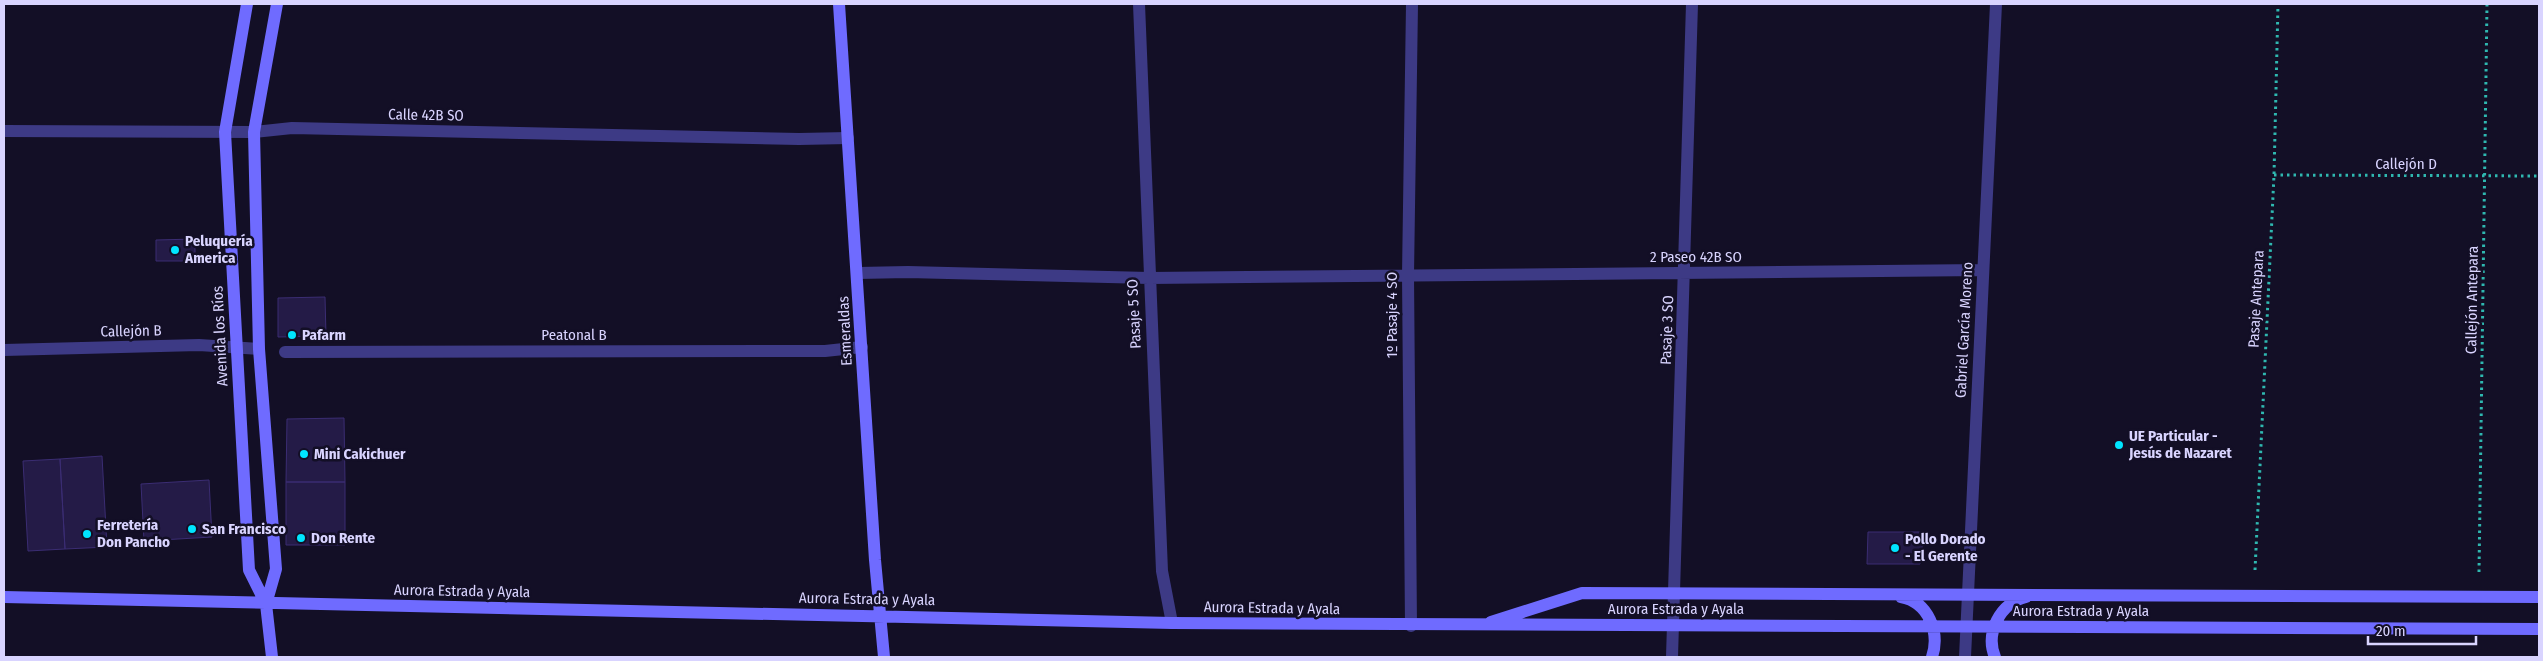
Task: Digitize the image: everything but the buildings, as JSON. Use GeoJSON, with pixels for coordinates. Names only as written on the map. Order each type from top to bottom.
{"type":"FeatureCollection","features":[{"type":"Feature","properties":{"kind":"main road","name":"Avenida los Ríos"},"geometry":{"type":"LineString","coordinates":[[247,4],[225,132],[249,570],[266,604],[272,657]]}},
{"type":"Feature","properties":{"kind":"main road","name":"Avenida los Ríos"},"geometry":{"type":"LineString","coordinates":[[266,604],[276,569],[259,349],[254,132],[277,4]]}},
{"type":"Feature","properties":{"kind":"main road","name":"Esmeraldas"},"geometry":{"type":"LineString","coordinates":[[840,4],[884,657]]}},
{"type":"Feature","properties":{"kind":"main road"},"geometry":{"type":"LineString","coordinates":[[1478,626],[1582,593],[2539,597]]}},
{"type":"Feature","properties":{"kind":"main road"},"geometry":{"type":"LineString","coordinates":[[1889,594],[1906,598],[1919,605],[1929,617],[1935,631],[1935,647],[1932,657]]}},
{"type":"Feature","properties":{"kind":"main road"},"geometry":{"type":"LineString","coordinates":[[1996,657],[1991,641],[1993,627],[2000,614],[2010,604],[2022,598],[2036,595]]}},
{"type":"Feature","properties":{"kind":"main road","name":"Aurora Estrada y Ayala"},"geometry":{"type":"LineString","coordinates":[[4,597],[1172,623],[1411,626],[1589,625],[2539,630]]}},
{"type":"Feature","properties":{"kind":"street","name":"Pasaje 5 SO"},"geometry":{"type":"LineString","coordinates":[[1139,4],[1162,571],[1172,623]]}},
{"type":"Feature","properties":{"kind":"street","name":"1º Pasaje 4 SO"},"geometry":{"type":"LineString","coordinates":[[1411,626],[1408,275],[1412,4]]}},
{"type":"Feature","properties":{"kind":"street","name":"Pasaje 3 SO"},"geometry":{"type":"LineString","coordinates":[[1672,657],[1692,4]]}},
{"type":"Feature","properties":{"kind":"street","name":"Gabriel García Moreno"},"geometry":{"type":"LineString","coordinates":[[1965,657],[1996,4]]}},
{"type":"Feature","properties":{"kind":"street","name":"Calle 42B SO"},"geometry":{"type":"LineString","coordinates":[[4,131],[254,132],[292,128],[799,140],[848,138]]}},
{"type":"Feature","properties":{"kind":"street","name":"2 Paseo 42B SO"},"geometry":{"type":"LineString","coordinates":[[858,273],[908,272],[1149,278],[1983,270]]}},
{"type":"Feature","properties":{"kind":"street","name":"Callejón B"},"geometry":{"type":"LineString","coordinates":[[4,350],[199,345],[259,349]]}},
{"type":"Feature","properties":{"kind":"street","name":"Peatonal B"},"geometry":{"type":"LineString","coordinates":[[285,352],[825,351],[862,347]]}},
{"type":"Feature","properties":{"kind":"path","name":"Pasaje Antepara"},"geometry":{"type":"LineString","coordinates":[[2254,596],[2274,175],[2278,4]]}},
{"type":"Feature","properties":{"kind":"path","name":"Callejón Antepara"},"geometry":{"type":"LineString","coordinates":[[2480,597],[2486,175],[2486,4]]}},
{"type":"Feature","properties":{"kind":"path","name":"Callejón D"},"geometry":{"type":"LineString","coordinates":[[2274,175],[2539,176]]}},
{"type":"Feature","properties":{"kind":"place","name":"Peluquería America"},"geometry":{"type":"Point","coordinates":[175,250]}},
{"type":"Feature","properties":{"kind":"place","name":"Pafarm"},"geometry":{"type":"Point","coordinates":[292,335]}},
{"type":"Feature","properties":{"kind":"place","name":"UE Particular - Jesús de Nazaret"},"geometry":{"type":"Point","coordinates":[2119,445]}},
{"type":"Feature","properties":{"kind":"place","name":"Mini Cakichuer"},"geometry":{"type":"Point","coordinates":[304,454]}},
{"type":"Feature","properties":{"kind":"place","name":"San Francisco"},"geometry":{"type":"Point","coordinates":[192,529]}},
{"type":"Feature","properties":{"kind":"place","name":"Ferretería Don Pancho"},"geometry":{"type":"Point","coordinates":[87,534]}},
{"type":"Feature","properties":{"kind":"place","name":"Don Rente"},"geometry":{"type":"Point","coordinates":[301,538]}},
{"type":"Feature","properties":{"kind":"place","name":"Pollo Dorado - El Gerente"},"geometry":{"type":"Point","coordinates":[1895,548]}}]}
